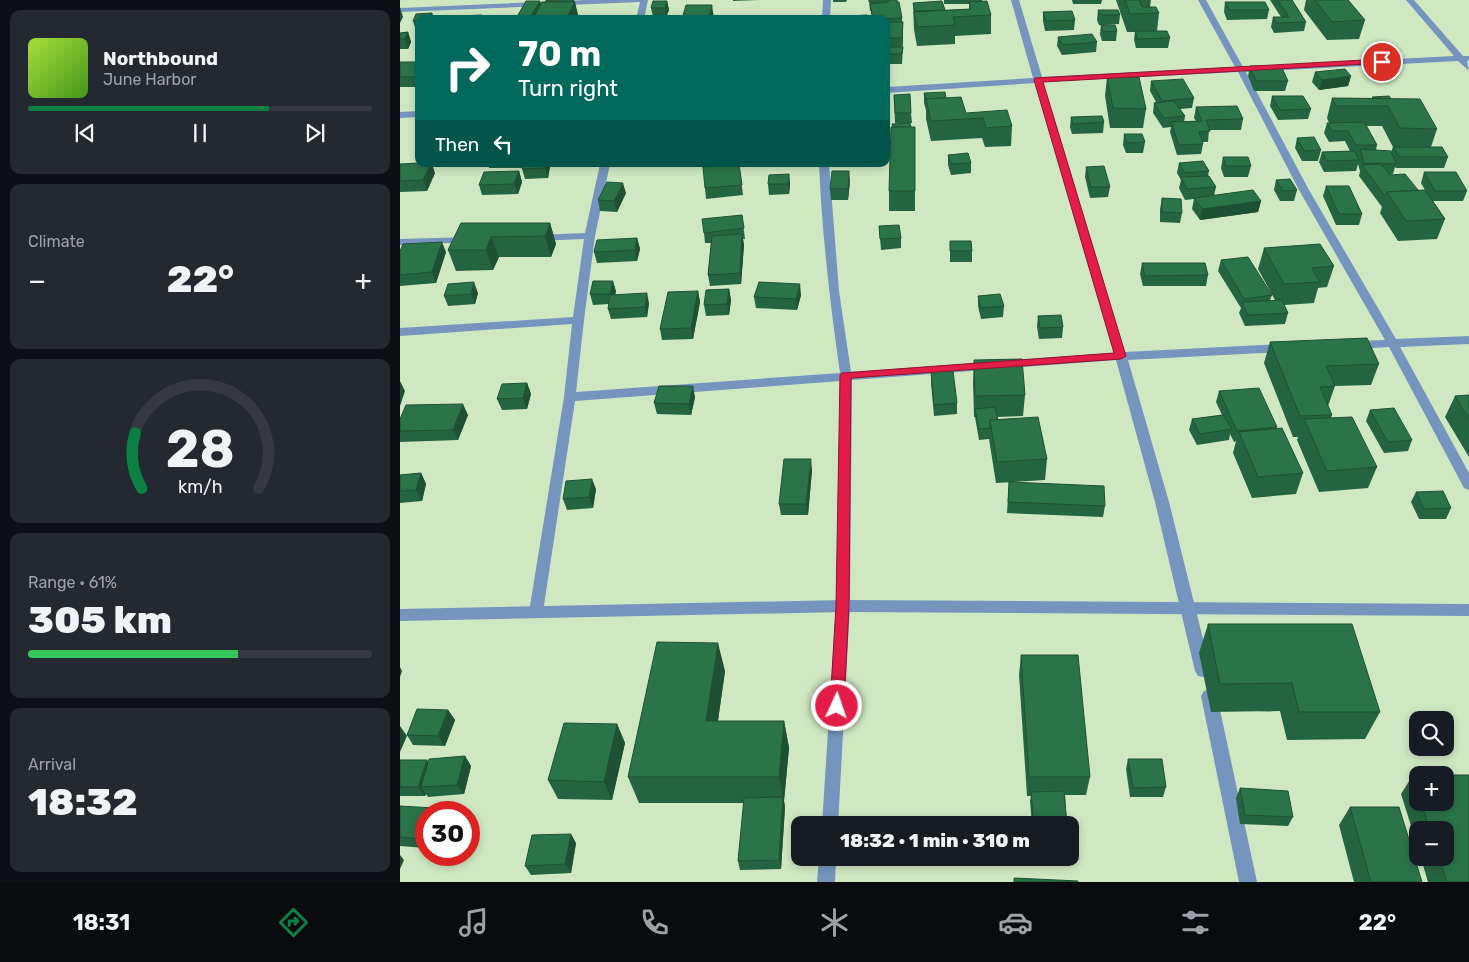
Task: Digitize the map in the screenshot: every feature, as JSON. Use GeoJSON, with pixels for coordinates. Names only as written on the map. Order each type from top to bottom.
{"type":"FeatureCollection","features":[{"type":"Feature","properties":{"kind":"street"},"geometry":{"type":"LineString","coordinates":[[400,10],[643,0],[641,15]]}},
{"type":"Feature","properties":{"kind":"street"},"geometry":{"type":"LineString","coordinates":[[826,15],[827,0]]}},
{"type":"Feature","properties":{"kind":"street"},"geometry":{"type":"LineString","coordinates":[[1015,0],[1121,356],[1189,606],[1248,882]]}},
{"type":"Feature","properties":{"kind":"street"},"geometry":{"type":"LineString","coordinates":[[1202,0],[1304,190],[1393,344],[1469,485]]}},
{"type":"Feature","properties":{"kind":"street"},"geometry":{"type":"LineString","coordinates":[[1410,0],[1465,58],[1469,68]]}},
{"type":"Feature","properties":{"kind":"street"},"geometry":{"type":"LineString","coordinates":[[890,90],[1038,80],[1465,58]]}},
{"type":"Feature","properties":{"kind":"street"},"geometry":{"type":"LineString","coordinates":[[400,115],[415,114]]}},
{"type":"Feature","properties":{"kind":"street"},"geometry":{"type":"LineString","coordinates":[[536,612],[570,397],[578,320],[590,236],[604,167]]}},
{"type":"Feature","properties":{"kind":"street"},"geometry":{"type":"LineString","coordinates":[[824,167],[833,282],[846,375],[843,606],[831,816]]}},
{"type":"Feature","properties":{"kind":"street"},"geometry":{"type":"LineString","coordinates":[[530,238],[590,236]]}},
{"type":"Feature","properties":{"kind":"street"},"geometry":{"type":"LineString","coordinates":[[400,242],[480,240]]}},
{"type":"Feature","properties":{"kind":"street"},"geometry":{"type":"LineString","coordinates":[[400,332],[578,320]]}},
{"type":"Feature","properties":{"kind":"street"},"geometry":{"type":"LineString","coordinates":[[1344,346],[1469,340]]}},
{"type":"Feature","properties":{"kind":"street"},"geometry":{"type":"LineString","coordinates":[[570,397],[1121,356],[1296,348]]}},
{"type":"Feature","properties":{"kind":"street"},"geometry":{"type":"LineString","coordinates":[[400,615],[843,606],[1189,606],[1469,610]]}},
{"type":"Feature","properties":{"kind":"street"},"geometry":{"type":"LineString","coordinates":[[826,882],[827,866]]}},
{"type":"Feature","properties":{"kind":"building"},"geometry":{"type":"Polygon","coordinates":[[[546,0],[573,0],[573,2],[546,2],[546,0]]]}},
{"type":"Feature","properties":{"kind":"building"},"geometry":{"type":"Polygon","coordinates":[[[869,0],[897,0],[902,18],[890,18],[890,15],[872,15],[870,4],[889,2],[869,2],[869,0]]]}},
{"type":"Feature","properties":{"kind":"building"},"geometry":{"type":"Polygon","coordinates":[[[1125,0],[1139,0],[1142,7],[1156,7],[1159,13],[1130,14],[1125,0]]]}},
{"type":"Feature","properties":{"kind":"building"},"geometry":{"type":"Polygon","coordinates":[[[1278,0],[1292,0],[1306,22],[1276,23],[1273,17],[1289,17],[1278,0]]]}},
{"type":"Feature","properties":{"kind":"building"},"geometry":{"type":"Polygon","coordinates":[[[1315,0],[1348,0],[1365,20],[1332,22],[1315,0]]]}},
{"type":"Feature","properties":{"kind":"building"},"geometry":{"type":"Polygon","coordinates":[[[526,1],[540,1],[532,15],[518,15],[526,1]]]}},
{"type":"Feature","properties":{"kind":"building"},"geometry":{"type":"Polygon","coordinates":[[[653,1],[667,1],[665,8],[651,8],[653,1]]]}},
{"type":"Feature","properties":{"kind":"building"},"geometry":{"type":"Polygon","coordinates":[[[942,1],[945,10],[915,11],[913,3],[942,1]]]}},
{"type":"Feature","properties":{"kind":"building"},"geometry":{"type":"Polygon","coordinates":[[[987,1],[991,15],[953,17],[955,25],[917,27],[914,12],[971,9],[969,2],[987,1]]]}},
{"type":"Feature","properties":{"kind":"building"},"geometry":{"type":"Polygon","coordinates":[[[542,2],[575,2],[568,15],[535,15],[542,2]]]}},
{"type":"Feature","properties":{"kind":"building"},"geometry":{"type":"Polygon","coordinates":[[[1225,2],[1265,2],[1269,10],[1229,10],[1225,2]]]}},
{"type":"Feature","properties":{"kind":"building"},"geometry":{"type":"Polygon","coordinates":[[[686,5],[712,5],[710,15],[683,15],[686,5]]]}},
{"type":"Feature","properties":{"kind":"building"},"geometry":{"type":"Polygon","coordinates":[[[1098,10],[1118,10],[1120,15],[1100,15],[1098,10]]]}},
{"type":"Feature","properties":{"kind":"building"},"geometry":{"type":"Polygon","coordinates":[[[1072,11],[1075,20],[1046,21],[1043,12],[1072,11]]]}},
{"type":"Feature","properties":{"kind":"building"},"geometry":{"type":"Polygon","coordinates":[[[432,13],[431,15],[416,14],[432,13]]]}},
{"type":"Feature","properties":{"kind":"building"},"geometry":{"type":"Polygon","coordinates":[[[890,22],[903,22],[902,38],[890,38],[890,22]]]}},
{"type":"Feature","properties":{"kind":"building"},"geometry":{"type":"Polygon","coordinates":[[[1101,25],[1115,25],[1117,31],[1103,32],[1101,25]]]}},
{"type":"Feature","properties":{"kind":"building"},"geometry":{"type":"Polygon","coordinates":[[[1135,31],[1167,31],[1170,38],[1137,39],[1135,31]]]}},
{"type":"Feature","properties":{"kind":"building"},"geometry":{"type":"Polygon","coordinates":[[[408,32],[405,39],[400,39],[400,33],[408,32]]]}},
{"type":"Feature","properties":{"kind":"building"},"geometry":{"type":"Polygon","coordinates":[[[1092,34],[1097,42],[1063,45],[1058,37],[1092,34]]]}},
{"type":"Feature","properties":{"kind":"building"},"geometry":{"type":"Polygon","coordinates":[[[890,47],[903,47],[902,54],[890,54],[890,47]]]}},
{"type":"Feature","properties":{"kind":"building"},"geometry":{"type":"Polygon","coordinates":[[[400,62],[415,62],[415,77],[400,77],[400,62]]]}},
{"type":"Feature","properties":{"kind":"building"},"geometry":{"type":"Polygon","coordinates":[[[1250,66],[1281,66],[1288,81],[1256,81],[1250,66]]]}},
{"type":"Feature","properties":{"kind":"building"},"geometry":{"type":"Polygon","coordinates":[[[1345,69],[1351,76],[1322,80],[1315,72],[1345,69]]]}},
{"type":"Feature","properties":{"kind":"building"},"geometry":{"type":"Polygon","coordinates":[[[1107,77],[1139,77],[1146,109],[1113,108],[1107,77]]]}},
{"type":"Feature","properties":{"kind":"building"},"geometry":{"type":"Polygon","coordinates":[[[1183,79],[1194,98],[1162,101],[1151,81],[1183,79]]]}},
{"type":"Feature","properties":{"kind":"building"},"geometry":{"type":"Polygon","coordinates":[[[945,92],[946,98],[926,100],[924,93],[945,92]]]}},
{"type":"Feature","properties":{"kind":"building"},"geometry":{"type":"Polygon","coordinates":[[[910,94],[911,113],[895,113],[894,95],[910,94]]]}},
{"type":"Feature","properties":{"kind":"building"},"geometry":{"type":"Polygon","coordinates":[[[1272,96],[1303,96],[1311,109],[1280,110],[1272,96]]]}},
{"type":"Feature","properties":{"kind":"building"},"geometry":{"type":"Polygon","coordinates":[[[1389,96],[1391,99],[1372,97],[1389,96]]]}},
{"type":"Feature","properties":{"kind":"building"},"geometry":{"type":"Polygon","coordinates":[[[961,97],[966,113],[1007,110],[1012,126],[986,128],[983,118],[931,121],[926,99],[961,97]]]}},
{"type":"Feature","properties":{"kind":"building"},"geometry":{"type":"Polygon","coordinates":[[[1332,98],[1420,99],[1437,129],[1400,128],[1388,106],[1336,106],[1332,98]]]}},
{"type":"Feature","properties":{"kind":"building"},"geometry":{"type":"Polygon","coordinates":[[[1174,101],[1185,116],[1164,118],[1154,103],[1174,101]]]}},
{"type":"Feature","properties":{"kind":"building"},"geometry":{"type":"Polygon","coordinates":[[[1237,106],[1243,119],[1206,120],[1210,131],[1199,132],[1203,144],[1179,145],[1171,122],[1202,121],[1196,107],[1237,106]]]}},
{"type":"Feature","properties":{"kind":"building"},"geometry":{"type":"Polygon","coordinates":[[[1102,116],[1104,122],[1073,124],[1071,117],[1102,116]]]}},
{"type":"Feature","properties":{"kind":"building"},"geometry":{"type":"Polygon","coordinates":[[[1364,122],[1377,145],[1356,145],[1348,131],[1332,131],[1327,123],[1364,122]]]}},
{"type":"Feature","properties":{"kind":"building"},"geometry":{"type":"Polygon","coordinates":[[[910,123],[911,127],[893,127],[892,124],[910,123]]]}},
{"type":"Feature","properties":{"kind":"building"},"geometry":{"type":"Polygon","coordinates":[[[891,127],[915,127],[915,191],[889,191],[891,127]]]}},
{"type":"Feature","properties":{"kind":"building"},"geometry":{"type":"Polygon","coordinates":[[[1124,134],[1142,134],[1145,142],[1127,143],[1124,134]]]}},
{"type":"Feature","properties":{"kind":"building"},"geometry":{"type":"Polygon","coordinates":[[[1314,137],[1321,150],[1304,151],[1297,138],[1314,137]]]}},
{"type":"Feature","properties":{"kind":"building"},"geometry":{"type":"Polygon","coordinates":[[[1393,147],[1442,147],[1448,157],[1399,157],[1393,147]]]}},
{"type":"Feature","properties":{"kind":"building"},"geometry":{"type":"Polygon","coordinates":[[[1360,149],[1391,151],[1396,164],[1364,163],[1360,149]]]}},
{"type":"Feature","properties":{"kind":"building"},"geometry":{"type":"Polygon","coordinates":[[[1354,151],[1359,160],[1327,161],[1322,152],[1354,151]]]}},
{"type":"Feature","properties":{"kind":"building"},"geometry":{"type":"Polygon","coordinates":[[[968,153],[971,163],[951,164],[948,155],[968,153]]]}},
{"type":"Feature","properties":{"kind":"building"},"geometry":{"type":"Polygon","coordinates":[[[1223,157],[1248,157],[1251,166],[1226,166],[1223,157]]]}},
{"type":"Feature","properties":{"kind":"building"},"geometry":{"type":"Polygon","coordinates":[[[1203,161],[1209,171],[1185,173],[1179,163],[1203,161]]]}},
{"type":"Feature","properties":{"kind":"building"},"geometry":{"type":"Polygon","coordinates":[[[415,163],[415,167],[430,167],[423,180],[400,181],[400,164],[415,163]]]}},
{"type":"Feature","properties":{"kind":"building"},"geometry":{"type":"Polygon","coordinates":[[[1381,164],[1390,175],[1405,174],[1418,190],[1387,192],[1385,196],[1362,165],[1381,164]]]}},
{"type":"Feature","properties":{"kind":"building"},"geometry":{"type":"Polygon","coordinates":[[[1104,166],[1110,187],[1091,187],[1086,167],[1104,166]]]}},
{"type":"Feature","properties":{"kind":"building"},"geometry":{"type":"Polygon","coordinates":[[[523,167],[545,167],[545,168],[522,169],[523,167]]]}},
{"type":"Feature","properties":{"kind":"building"},"geometry":{"type":"Polygon","coordinates":[[[703,167],[739,167],[742,185],[705,188],[703,167]]]}},
{"type":"Feature","properties":{"kind":"building"},"geometry":{"type":"Polygon","coordinates":[[[519,171],[514,184],[479,185],[484,172],[519,171]]]}},
{"type":"Feature","properties":{"kind":"building"},"geometry":{"type":"Polygon","coordinates":[[[832,171],[849,171],[848,189],[830,189],[832,171]]]}},
{"type":"Feature","properties":{"kind":"building"},"geometry":{"type":"Polygon","coordinates":[[[1424,172],[1456,172],[1467,191],[1435,191],[1424,172]]]}},
{"type":"Feature","properties":{"kind":"building"},"geometry":{"type":"Polygon","coordinates":[[[789,174],[788,184],[768,184],[769,175],[789,174]]]}},
{"type":"Feature","properties":{"kind":"building"},"geometry":{"type":"Polygon","coordinates":[[[1209,176],[1216,187],[1187,189],[1181,177],[1209,176]]]}},
{"type":"Feature","properties":{"kind":"building"},"geometry":{"type":"Polygon","coordinates":[[[1290,179],[1297,190],[1283,191],[1276,180],[1290,179]]]}},
{"type":"Feature","properties":{"kind":"building"},"geometry":{"type":"Polygon","coordinates":[[[607,182],[623,183],[614,201],[598,200],[607,182]]]}},
{"type":"Feature","properties":{"kind":"building"},"geometry":{"type":"Polygon","coordinates":[[[1326,186],[1349,186],[1362,214],[1339,214],[1326,186]]]}},
{"type":"Feature","properties":{"kind":"building"},"geometry":{"type":"Polygon","coordinates":[[[1253,190],[1261,201],[1202,209],[1194,198],[1253,190]]]}},
{"type":"Feature","properties":{"kind":"building"},"geometry":{"type":"Polygon","coordinates":[[[1425,190],[1445,219],[1406,221],[1387,192],[1425,190]]]}},
{"type":"Feature","properties":{"kind":"building"},"geometry":{"type":"Polygon","coordinates":[[[1162,198],[1181,199],[1182,213],[1162,212],[1162,198]]]}},
{"type":"Feature","properties":{"kind":"building"},"geometry":{"type":"Polygon","coordinates":[[[742,215],[744,228],[704,233],[702,219],[742,215]]]}},
{"type":"Feature","properties":{"kind":"building"},"geometry":{"type":"Polygon","coordinates":[[[461,223],[550,223],[545,236],[491,237],[486,250],[448,250],[461,223]]]}},
{"type":"Feature","properties":{"kind":"building"},"geometry":{"type":"Polygon","coordinates":[[[899,225],[901,238],[880,239],[879,226],[899,225]]]}},
{"type":"Feature","properties":{"kind":"building"},"geometry":{"type":"Polygon","coordinates":[[[742,234],[740,273],[708,275],[712,236],[742,234]]]}},
{"type":"Feature","properties":{"kind":"building"},"geometry":{"type":"Polygon","coordinates":[[[637,238],[635,250],[594,252],[597,240],[637,238]]]}},
{"type":"Feature","properties":{"kind":"building"},"geometry":{"type":"Polygon","coordinates":[[[950,241],[971,241],[972,251],[950,251],[950,241]]]}},
{"type":"Feature","properties":{"kind":"building"},"geometry":{"type":"Polygon","coordinates":[[[442,242],[432,272],[400,275],[400,251],[403,244],[442,242]]]}},
{"type":"Feature","properties":{"kind":"building"},"geometry":{"type":"Polygon","coordinates":[[[1320,244],[1334,266],[1312,268],[1320,282],[1284,284],[1264,248],[1320,244]]]}},
{"type":"Feature","properties":{"kind":"building"},"geometry":{"type":"Polygon","coordinates":[[[1248,257],[1272,295],[1244,299],[1221,260],[1248,257]]]}},
{"type":"Feature","properties":{"kind":"building"},"geometry":{"type":"Polygon","coordinates":[[[1142,263],[1205,263],[1208,275],[1145,276],[1142,263]]]}},
{"type":"Feature","properties":{"kind":"building"},"geometry":{"type":"Polygon","coordinates":[[[593,281],[613,281],[610,294],[590,294],[593,281]]]}},
{"type":"Feature","properties":{"kind":"building"},"geometry":{"type":"Polygon","coordinates":[[[474,282],[471,294],[444,296],[448,284],[474,282]]]}},
{"type":"Feature","properties":{"kind":"building"},"geometry":{"type":"Polygon","coordinates":[[[759,282],[800,284],[796,299],[754,297],[759,282]]]}},
{"type":"Feature","properties":{"kind":"building"},"geometry":{"type":"Polygon","coordinates":[[[729,289],[727,304],[704,305],[706,290],[729,289]]]}},
{"type":"Feature","properties":{"kind":"building"},"geometry":{"type":"Polygon","coordinates":[[[698,291],[691,328],[660,329],[668,292],[698,291]]]}},
{"type":"Feature","properties":{"kind":"building"},"geometry":{"type":"Polygon","coordinates":[[[647,293],[645,307],[608,309],[610,295],[647,293]]]}},
{"type":"Feature","properties":{"kind":"building"},"geometry":{"type":"Polygon","coordinates":[[[1000,294],[1004,306],[981,308],[978,296],[1000,294]]]}},
{"type":"Feature","properties":{"kind":"building"},"geometry":{"type":"Polygon","coordinates":[[[1282,300],[1288,313],[1248,315],[1242,302],[1282,300]]]}},
{"type":"Feature","properties":{"kind":"building"},"geometry":{"type":"Polygon","coordinates":[[[1061,315],[1063,327],[1040,328],[1038,316],[1061,315]]]}},
{"type":"Feature","properties":{"kind":"building"},"geometry":{"type":"Polygon","coordinates":[[[1367,338],[1379,364],[1326,366],[1335,386],[1320,387],[1332,415],[1300,416],[1270,342],[1367,338]]]}},
{"type":"Feature","properties":{"kind":"building"},"geometry":{"type":"Polygon","coordinates":[[[1022,359],[1025,395],[975,396],[974,360],[1022,359]]]}},
{"type":"Feature","properties":{"kind":"building"},"geometry":{"type":"Polygon","coordinates":[[[953,371],[957,403],[934,405],[931,372],[953,371]]]}},
{"type":"Feature","properties":{"kind":"building"},"geometry":{"type":"Polygon","coordinates":[[[527,383],[523,398],[497,399],[502,384],[527,383]]]}},
{"type":"Feature","properties":{"kind":"building"},"geometry":{"type":"Polygon","coordinates":[[[659,386],[693,386],[689,404],[654,403],[659,386]]]}},
{"type":"Feature","properties":{"kind":"building"},"geometry":{"type":"Polygon","coordinates":[[[1259,388],[1277,427],[1237,431],[1219,391],[1259,388]]]}},
{"type":"Feature","properties":{"kind":"building"},"geometry":{"type":"Polygon","coordinates":[[[1469,395],[1469,419],[1455,396],[1469,395]]]}},
{"type":"Feature","properties":{"kind":"building"},"geometry":{"type":"Polygon","coordinates":[[[463,404],[453,430],[400,431],[400,419],[406,405],[463,404]]]}},
{"type":"Feature","properties":{"kind":"building"},"geometry":{"type":"Polygon","coordinates":[[[995,407],[998,420],[990,420],[990,428],[979,429],[975,409],[995,407]]]}},
{"type":"Feature","properties":{"kind":"building"},"geometry":{"type":"Polygon","coordinates":[[[1394,408],[1412,440],[1388,442],[1370,410],[1394,408]]]}},
{"type":"Feature","properties":{"kind":"building"},"geometry":{"type":"Polygon","coordinates":[[[1223,415],[1232,429],[1200,434],[1192,419],[1223,415]]]}},
{"type":"Feature","properties":{"kind":"building"},"geometry":{"type":"Polygon","coordinates":[[[1038,417],[1047,459],[997,462],[990,420],[1038,417]]]}},
{"type":"Feature","properties":{"kind":"building"},"geometry":{"type":"Polygon","coordinates":[[[1352,417],[1377,467],[1327,471],[1304,419],[1352,417]]]}},
{"type":"Feature","properties":{"kind":"building"},"geometry":{"type":"Polygon","coordinates":[[[1282,428],[1303,473],[1258,477],[1239,432],[1282,428]]]}},
{"type":"Feature","properties":{"kind":"building"},"geometry":{"type":"Polygon","coordinates":[[[784,459],[811,459],[806,504],[779,504],[784,459]]]}},
{"type":"Feature","properties":{"kind":"building"},"geometry":{"type":"Polygon","coordinates":[[[421,473],[416,490],[400,491],[400,475],[421,473]]]}},
{"type":"Feature","properties":{"kind":"building"},"geometry":{"type":"Polygon","coordinates":[[[592,479],[589,497],[563,499],[566,481],[592,479]]]}},
{"type":"Feature","properties":{"kind":"building"},"geometry":{"type":"Polygon","coordinates":[[[1009,482],[1104,486],[1105,506],[1008,502],[1009,482]]]}},
{"type":"Feature","properties":{"kind":"building"},"geometry":{"type":"Polygon","coordinates":[[[1443,491],[1451,508],[1424,509],[1416,492],[1443,491]]]}},
{"type":"Feature","properties":{"kind":"building"},"geometry":{"type":"Polygon","coordinates":[[[1208,624],[1352,624],[1380,712],[1299,712],[1292,683],[1220,684],[1208,624]]]}},
{"type":"Feature","properties":{"kind":"building"},"geometry":{"type":"Polygon","coordinates":[[[657,642],[718,643],[706,721],[784,721],[779,777],[628,777],[657,642]]]}},
{"type":"Feature","properties":{"kind":"building"},"geometry":{"type":"Polygon","coordinates":[[[1021,655],[1078,655],[1090,777],[1029,777],[1021,655]]]}},
{"type":"Feature","properties":{"kind":"building"},"geometry":{"type":"Polygon","coordinates":[[[417,709],[448,710],[438,736],[407,735],[417,709]]]}},
{"type":"Feature","properties":{"kind":"building"},"geometry":{"type":"Polygon","coordinates":[[[564,723],[617,724],[604,782],[548,780],[564,723]]]}},
{"type":"Feature","properties":{"kind":"building"},"geometry":{"type":"Polygon","coordinates":[[[465,756],[457,785],[421,787],[429,759],[465,756]]]}},
{"type":"Feature","properties":{"kind":"building"},"geometry":{"type":"Polygon","coordinates":[[[1128,759],[1162,759],[1166,787],[1133,788],[1128,759]]]}},
{"type":"Feature","properties":{"kind":"building"},"geometry":{"type":"Polygon","coordinates":[[[400,760],[427,760],[418,787],[400,787],[400,760]]]}},
{"type":"Feature","properties":{"kind":"building"},"geometry":{"type":"Polygon","coordinates":[[[1454,775],[1469,775],[1469,882],[1447,882],[1442,866],[1454,866],[1454,821],[1427,821],[1424,811],[1454,811],[1454,775]]]}},
{"type":"Feature","properties":{"kind":"building"},"geometry":{"type":"Polygon","coordinates":[[[1240,788],[1288,791],[1293,817],[1245,815],[1240,788]]]}},
{"type":"Feature","properties":{"kind":"building"},"geometry":{"type":"Polygon","coordinates":[[[1064,791],[1066,816],[1033,816],[1031,792],[1064,791]]]}},
{"type":"Feature","properties":{"kind":"building"},"geometry":{"type":"Polygon","coordinates":[[[783,797],[779,860],[738,861],[744,798],[783,797]]]}},
{"type":"Feature","properties":{"kind":"building"},"geometry":{"type":"Polygon","coordinates":[[[400,806],[415,807],[415,838],[400,837],[400,806]]]}},
{"type":"Feature","properties":{"kind":"building"},"geometry":{"type":"Polygon","coordinates":[[[1350,807],[1399,807],[1409,840],[1409,866],[1417,866],[1422,882],[1371,882],[1350,807]]]}},
{"type":"Feature","properties":{"kind":"building"},"geometry":{"type":"Polygon","coordinates":[[[571,834],[565,864],[525,866],[532,835],[571,834]]]}},
{"type":"Feature","properties":{"kind":"building"},"geometry":{"type":"Polygon","coordinates":[[[1014,878],[1078,881],[1078,882],[1014,882],[1014,878]]]}},
{"type":"Feature","properties":{"kind":"route"},"geometry":{"type":"LineString","coordinates":[[837,706],[843,606],[846,375],[1121,356],[1038,80],[1382,62]]}}]}
